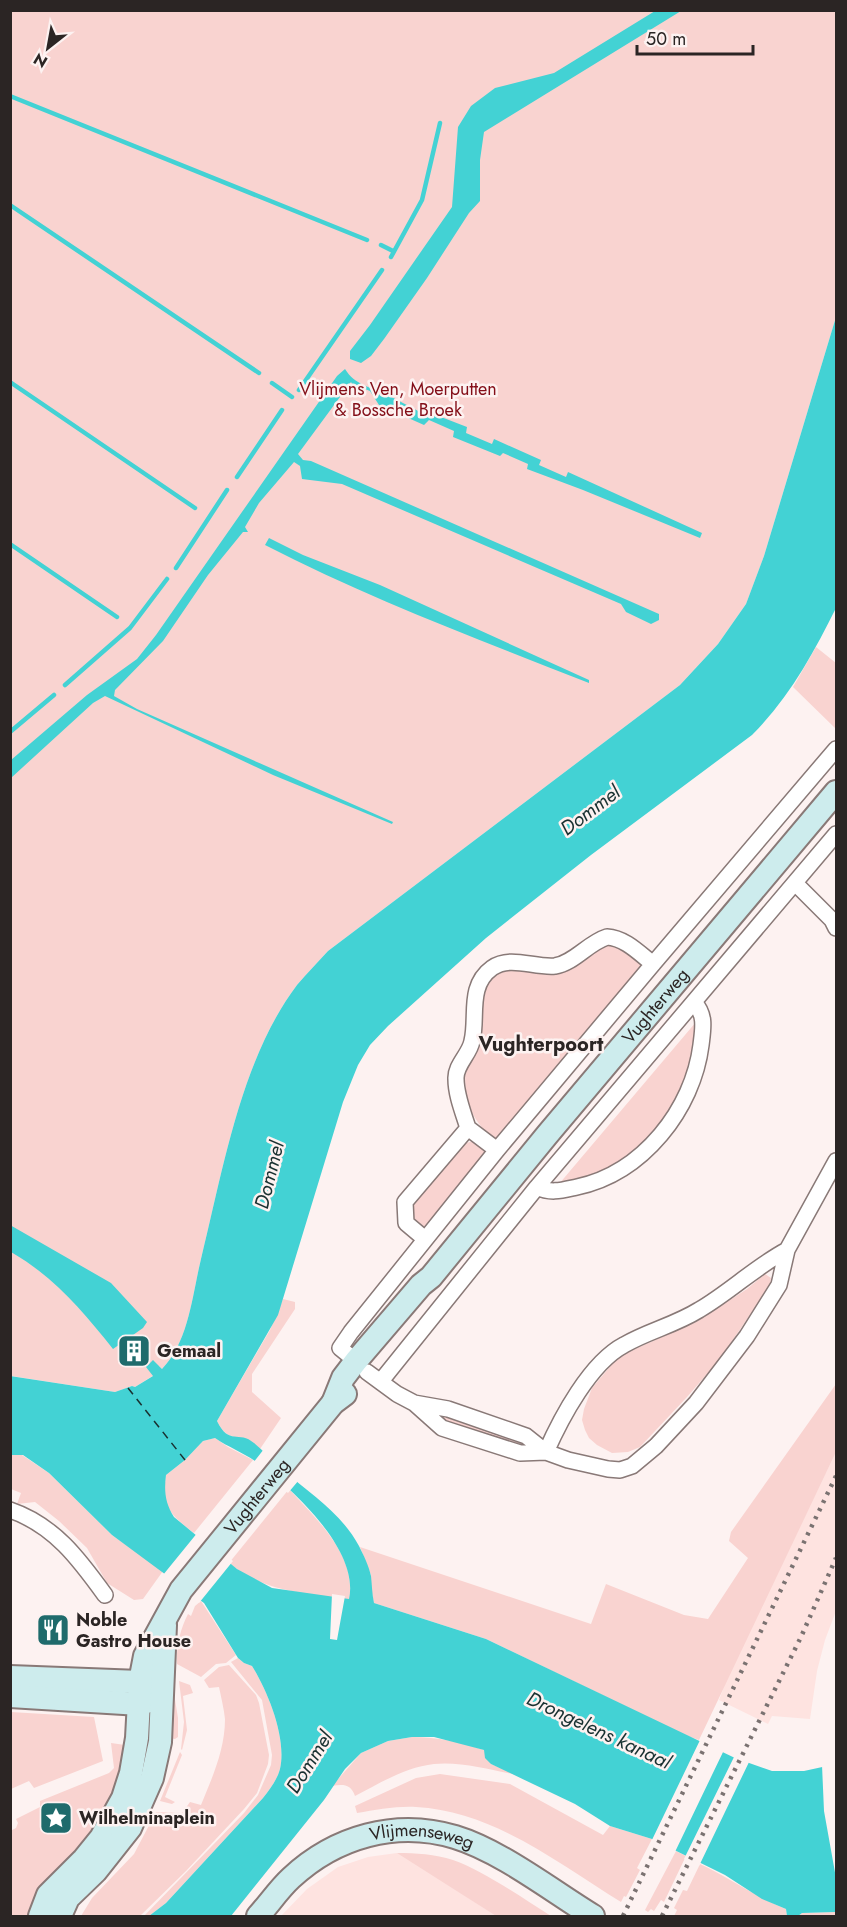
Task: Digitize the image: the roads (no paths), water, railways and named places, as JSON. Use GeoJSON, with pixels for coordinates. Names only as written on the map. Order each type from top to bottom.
{"type":"FeatureCollection","features":[{"type":"Feature","properties":{"kind":"main road","name":"Vughterweg"},"geometry":{"type":"LineString","coordinates":[[165,1620],[181,1590],[296,1448],[333,1403],[355,1387],[361,1365],[394,1309],[427,1290],[430,1277],[837,792]]}},
{"type":"Feature","properties":{"kind":"main road"},"geometry":{"type":"LineString","coordinates":[[40,1917],[48,1894],[84,1859],[101,1838],[123,1798],[134,1756],[144,1656],[165,1620]]}},
{"type":"Feature","properties":{"kind":"main road"},"geometry":{"type":"LineString","coordinates":[[60,1917],[68,1898],[96,1871],[130,1828],[152,1778],[160,1742],[165,1620]]}},
{"type":"Feature","properties":{"kind":"main road"},"geometry":{"type":"LineString","coordinates":[[10,1677],[140,1693]]}},
{"type":"Feature","properties":{"kind":"main road"},"geometry":{"type":"LineString","coordinates":[[10,1696],[140,1693],[155,1689],[161,1694]]}},
{"type":"Feature","properties":{"kind":"main road","name":"Vlijmenseweg"},"geometry":{"type":"LineString","coordinates":[[258,1917],[288,1880],[321,1854],[335,1846],[370,1834],[396,1830],[437,1832],[477,1846],[507,1862],[593,1917]]}},
{"type":"Feature","properties":{"kind":"street","name":"Vughterweg"},"geometry":{"type":"LineString","coordinates":[[361,1365],[394,1309],[425,1239],[653,964],[837,749]]}},
{"type":"Feature","properties":{"kind":"street","name":"Vughterweg"},"geometry":{"type":"LineString","coordinates":[[361,1365],[537,1187],[837,834]]}},
{"type":"Feature","properties":{"kind":"street"},"geometry":{"type":"LineString","coordinates":[[795,883],[832,920],[837,928]]}},
{"type":"Feature","properties":{"kind":"street","name":"Vughterweg"},"geometry":{"type":"LineString","coordinates":[[468,1128],[455,1077],[473,1041],[474,1002],[480,981],[492,968],[506,962],[544,966],[558,965],[607,938],[616,938],[653,964]]}},
{"type":"Feature","properties":{"kind":"street","name":"Vughterweg"},"geometry":{"type":"LineString","coordinates":[[537,1187],[553,1192],[584,1185],[615,1172],[656,1140],[668,1126],[691,1084],[700,1056],[704,1019],[700,1008],[694,1002]]}},
{"type":"Feature","properties":{"kind":"street"},"geometry":{"type":"LineString","coordinates":[[425,1239],[405,1223],[405,1202],[468,1128],[497,1150]]}},
{"type":"Feature","properties":{"kind":"street"},"geometry":{"type":"LineString","coordinates":[[361,1365],[414,1403],[442,1428],[520,1453],[546,1452],[568,1460],[608,1469],[620,1470],[632,1466],[646,1456],[696,1402],[747,1336],[779,1285],[787,1250],[837,1161]]}},
{"type":"Feature","properties":{"kind":"street"},"geometry":{"type":"LineString","coordinates":[[546,1452],[559,1423],[580,1391],[613,1352],[622,1345],[690,1316],[787,1250]]}},
{"type":"Feature","properties":{"kind":"street"},"geometry":{"type":"LineString","coordinates":[[10,1510],[40,1524],[57,1536],[76,1555],[105,1595]]}},
{"type":"Feature","properties":{"kind":"water"},"geometry":{"type":"Polygon","coordinates":[[[655,11],[681,11],[484,132],[480,160],[480,201],[469,213],[427,278],[371,356],[361,363],[350,359],[350,351],[452,207],[458,127],[471,106],[495,88],[554,73],[655,11]]]}},
{"type":"Feature","properties":{"kind":"water"},"geometry":{"type":"Polygon","coordinates":[[[836,317],[836,608],[809,659],[789,691],[752,735],[591,855],[486,938],[370,1045],[358,1065],[343,1102],[278,1315],[217,1421],[221,1429],[230,1436],[249,1439],[254,1443],[344,1524],[359,1546],[367,1564],[371,1576],[374,1603],[486,1639],[735,1758],[772,1771],[804,1771],[836,1764],[836,1912],[787,1916],[786,1909],[762,1899],[725,1875],[652,1839],[610,1826],[575,1804],[491,1764],[485,1758],[484,1750],[434,1737],[412,1737],[388,1741],[361,1753],[345,1769],[324,1800],[231,1916],[149,1916],[166,1903],[271,1788],[280,1769],[281,1757],[281,1743],[275,1716],[252,1666],[238,1658],[204,1603],[112,1535],[49,1473],[23,1455],[11,1455],[10,1376],[115,1392],[135,1387],[153,1376],[146,1367],[153,1360],[162,1369],[171,1358],[184,1332],[226,1153],[248,1081],[261,1047],[278,1014],[297,985],[328,951],[680,685],[718,644],[746,604],[764,556],[836,317]],[[215,1438],[203,1441],[185,1460],[166,1475],[166,1497],[174,1517],[237,1569],[272,1588],[349,1599],[350,1580],[344,1560],[320,1521],[270,1472],[215,1438]]]}},
{"type":"Feature","properties":{"kind":"water"},"geometry":{"type":"Polygon","coordinates":[[[345,369],[358,382],[420,412],[423,410],[467,427],[466,433],[492,444],[494,439],[541,460],[539,465],[566,477],[568,472],[702,533],[700,538],[527,469],[528,464],[503,453],[500,456],[453,437],[454,431],[429,420],[424,425],[379,405],[370,391],[360,387],[355,389],[351,382],[298,454],[303,460],[311,461],[659,614],[659,620],[651,624],[626,612],[621,604],[342,484],[302,479],[300,466],[294,462],[259,503],[245,527],[248,532],[243,532],[208,575],[163,641],[115,690],[114,696],[137,709],[393,822],[392,824],[273,775],[105,696],[93,703],[11,778],[11,760],[87,695],[137,659],[337,376],[345,369]]]}},
{"type":"Feature","properties":{"kind":"water"},"geometry":{"type":"Polygon","coordinates":[[[269,538],[303,555],[380,585],[589,680],[589,683],[426,618],[305,565],[265,545],[269,538]]]}},
{"type":"Feature","properties":{"kind":"water"},"geometry":{"type":"Polygon","coordinates":[[[10,1225],[111,1283],[147,1322],[143,1328],[113,1349],[54,1283],[11,1252],[10,1225]]]}},
{"type":"Feature","properties":{"kind":"waterway"},"geometry":{"type":"LineString","coordinates":[[10,96],[367,240]]}},
{"type":"Feature","properties":{"kind":"waterway"},"geometry":{"type":"LineString","coordinates":[[391,257],[422,200],[440,123]]}},
{"type":"Feature","properties":{"kind":"waterway"},"geometry":{"type":"LineString","coordinates":[[10,205],[259,373]]}},
{"type":"Feature","properties":{"kind":"waterway"},"geometry":{"type":"LineString","coordinates":[[381,245],[393,251]]}},
{"type":"Feature","properties":{"kind":"waterway"},"geometry":{"type":"LineString","coordinates":[[299,390],[382,270]]}},
{"type":"Feature","properties":{"kind":"waterway"},"geometry":{"type":"LineString","coordinates":[[10,382],[195,508]]}},
{"type":"Feature","properties":{"kind":"waterway"},"geometry":{"type":"LineString","coordinates":[[272,383],[292,397]]}},
{"type":"Feature","properties":{"kind":"waterway"},"geometry":{"type":"LineString","coordinates":[[237,477],[282,410]]}},
{"type":"Feature","properties":{"kind":"waterway"},"geometry":{"type":"LineString","coordinates":[[176,568],[227,490]]}},
{"type":"Feature","properties":{"kind":"waterway"},"geometry":{"type":"LineString","coordinates":[[10,544],[117,617]]}},
{"type":"Feature","properties":{"kind":"waterway"},"geometry":{"type":"LineString","coordinates":[[65,685],[130,628],[167,579]]}},
{"type":"Feature","properties":{"kind":"waterway"},"geometry":{"type":"LineString","coordinates":[[10,732],[54,695]]}},
{"type":"Feature","properties":{"kind":"railway"},"geometry":{"type":"LineString","coordinates":[[623,1916],[836,1476]]}},
{"type":"Feature","properties":{"kind":"railway"},"geometry":{"type":"LineString","coordinates":[[662,1916],[801,1637],[836,1558]]}},
{"type":"Feature","properties":{"kind":"place","name":"Gemaal"},"geometry":{"type":"Point","coordinates":[134,1351]}},
{"type":"Feature","properties":{"kind":"place","name":"Noble Gastro House"},"geometry":{"type":"Point","coordinates":[53,1630]}},
{"type":"Feature","properties":{"kind":"place","name":"Wilhelminaplein"},"geometry":{"type":"Point","coordinates":[56,1818]}},
{"type":"Feature","properties":{"kind":"district","name":"Vughterpoort"},"geometry":{"type":"Point","coordinates":[541,1044]}},
{"type":"Feature","properties":{"kind":"park label","name":"Vlijmens Ven, Moerputten & Bossche Broek"},"geometry":{"type":"Point","coordinates":[398,399]}},
{"type":"Feature","properties":{"kind":"water label","name":"Dommel"},"geometry":{"type":"Point","coordinates":[590,810]}},
{"type":"Feature","properties":{"kind":"water label","name":"Dommel"},"geometry":{"type":"Point","coordinates":[269,1175]}},
{"type":"Feature","properties":{"kind":"water label","name":"Drongelens kanaal"},"geometry":{"type":"Point","coordinates":[599,1730]}},
{"type":"Feature","properties":{"kind":"water label","name":"Dommel"},"geometry":{"type":"Point","coordinates":[309,1762]}}]}
